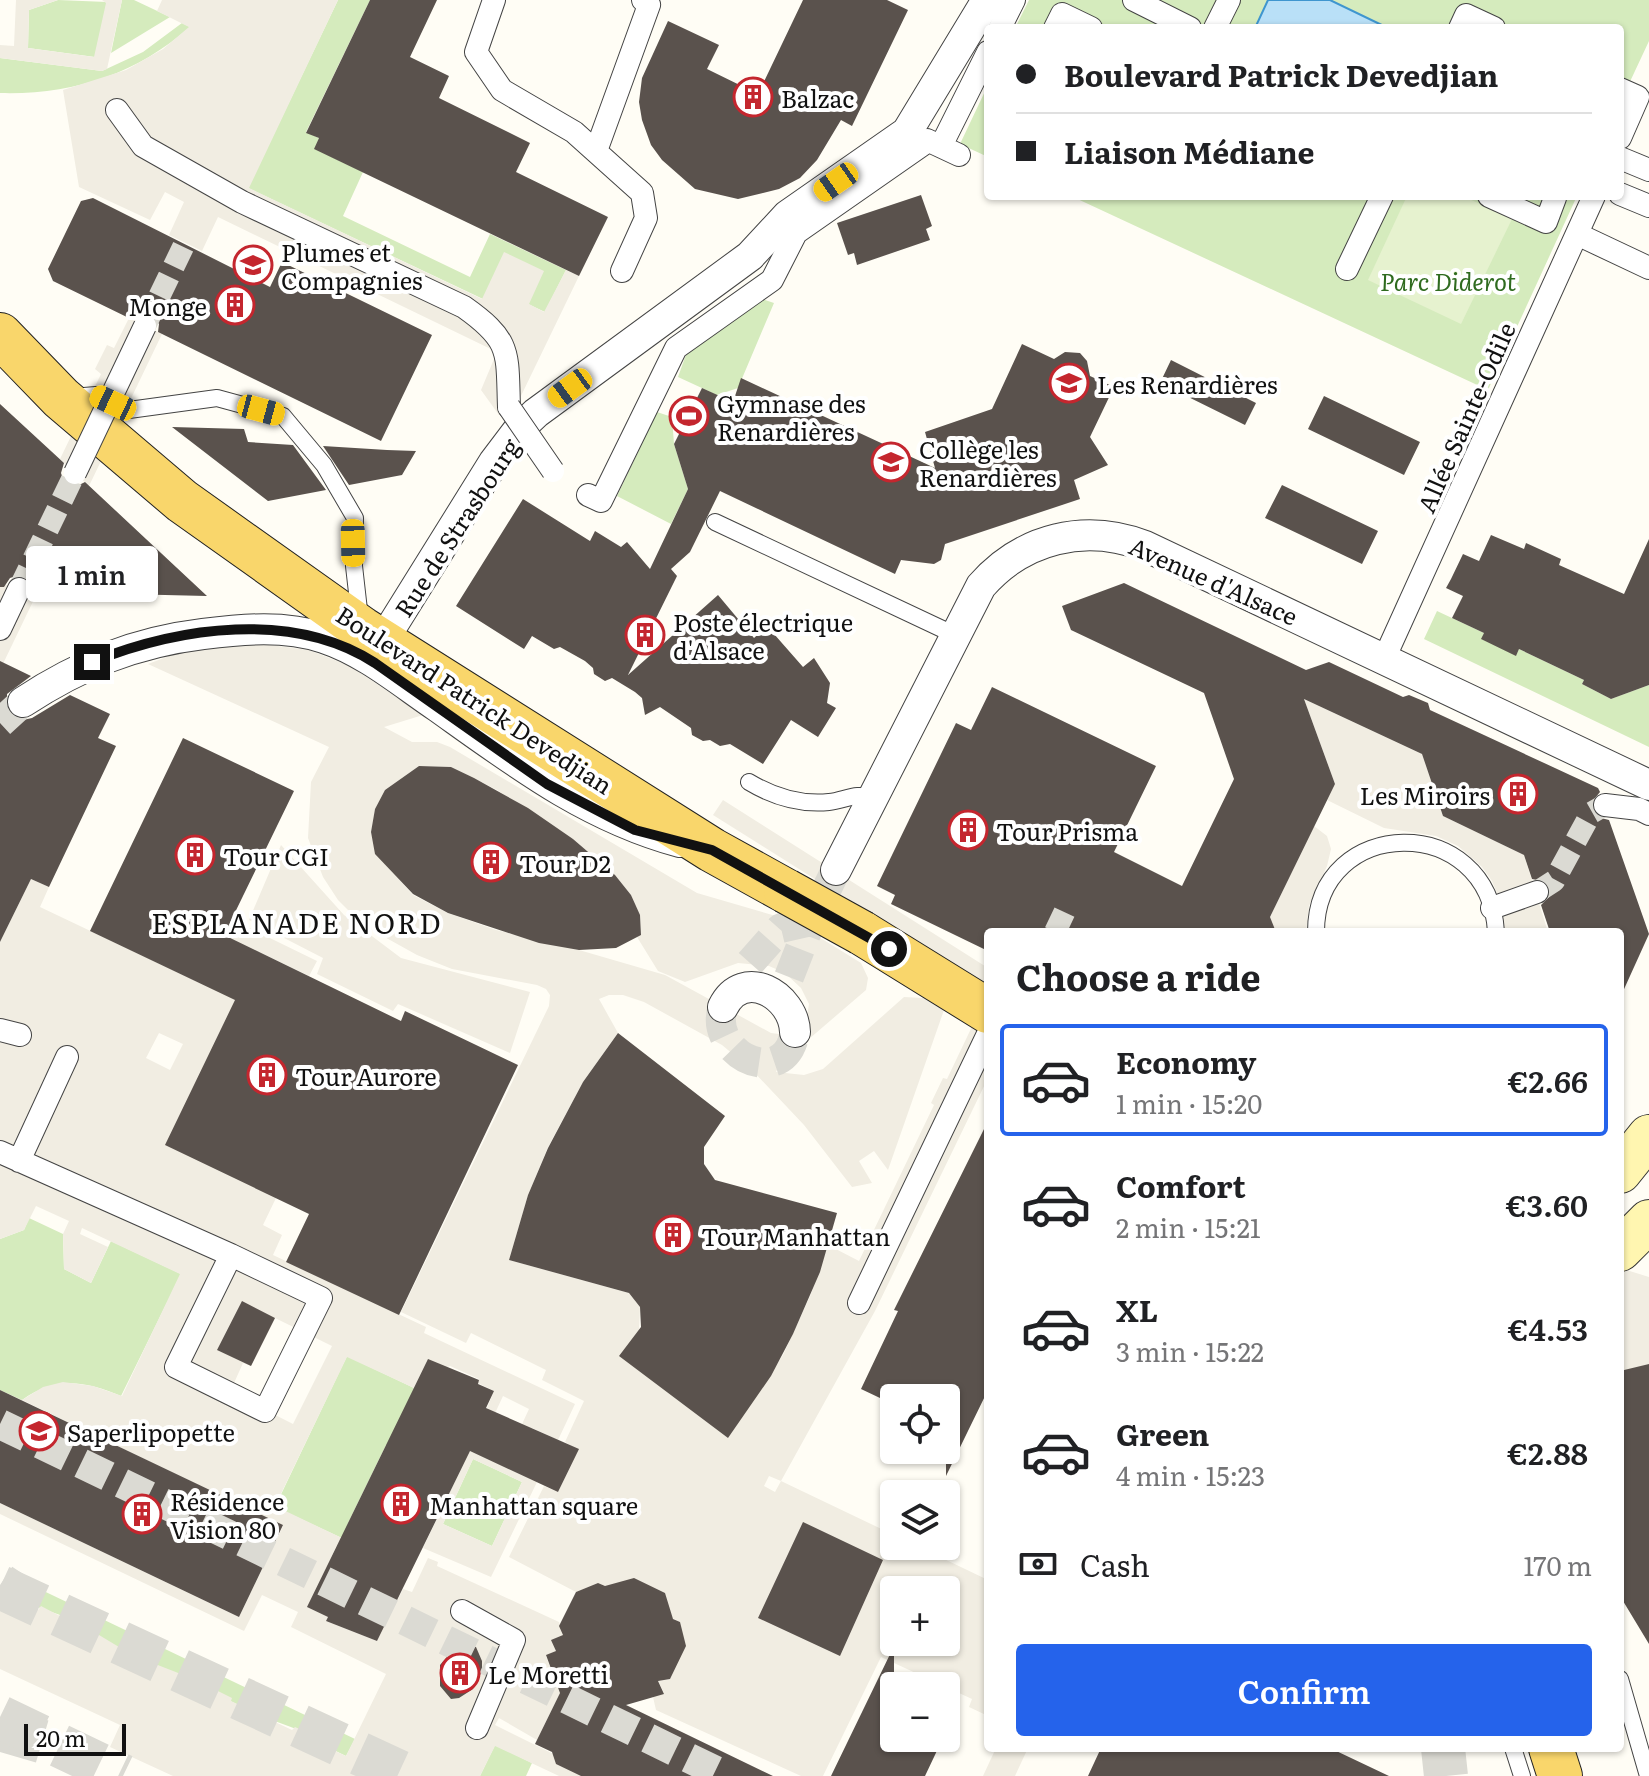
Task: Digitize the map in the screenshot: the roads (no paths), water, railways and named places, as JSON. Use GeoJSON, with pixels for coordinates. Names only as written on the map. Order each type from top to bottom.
{"type":"FeatureCollection","features":[{"type":"Feature","properties":{"kind":"main road","name":"Boulevard Patrick Devedjian"},"geometry":{"type":"LineString","coordinates":[[0,335],[61,398],[182,501],[372,636],[712,850],[862,933],[984,1009]]}},
{"type":"Feature","properties":{"kind":"main road"},"geometry":{"type":"LineString","coordinates":[[1624,1167],[1649,1136]]}},
{"type":"Feature","properties":{"kind":"main road"},"geometry":{"type":"LineString","coordinates":[[1624,1205],[1649,1183]]}},
{"type":"Feature","properties":{"kind":"main road"},"geometry":{"type":"LineString","coordinates":[[1624,1246],[1649,1221]]}},
{"type":"Feature","properties":{"kind":"main road"},"geometry":{"type":"LineString","coordinates":[[1552,1752],[1560,1776]]}},
{"type":"Feature","properties":{"kind":"street"},"geometry":{"type":"LineString","coordinates":[[494,0],[476,52],[502,90],[574,132],[642,193],[646,218],[622,271]]}},
{"type":"Feature","properties":{"kind":"street"},"geometry":{"type":"LineString","coordinates":[[596,151],[649,5],[643,0]]}},
{"type":"Feature","properties":{"kind":"street","name":"Rue de Strasbourg"},"geometry":{"type":"LineString","coordinates":[[372,636],[519,429],[536,413],[750,256],[788,215],[934,143],[987,0]]}},
{"type":"Feature","properties":{"kind":"street"},"geometry":{"type":"LineString","coordinates":[[1002,24],[1014,0]]}},
{"type":"Feature","properties":{"kind":"street"},"geometry":{"type":"LineString","coordinates":[[1134,0],[1182,24]]}},
{"type":"Feature","properties":{"kind":"street"},"geometry":{"type":"LineString","coordinates":[[1217,24],[1229,0]]}},
{"type":"Feature","properties":{"kind":"street"},"geometry":{"type":"LineString","coordinates":[[1057,24],[1062,14],[1083,24]]}},
{"type":"Feature","properties":{"kind":"street"},"geometry":{"type":"LineString","coordinates":[[1462,24],[1466,15],[1485,24]]}},
{"type":"Feature","properties":{"kind":"street"},"geometry":{"type":"LineString","coordinates":[[588,495],[601,501],[676,348],[772,280],[796,233],[934,143],[984,59]]}},
{"type":"Feature","properties":{"kind":"street"},"geometry":{"type":"LineString","coordinates":[[1624,118],[1629,93]]}},
{"type":"Feature","properties":{"kind":"street"},"geometry":{"type":"LineString","coordinates":[[117,110],[143,146],[242,202],[464,307],[482,320],[496,332],[508,353],[509,407],[553,471]]}},
{"type":"Feature","properties":{"kind":"street"},"geometry":{"type":"LineString","coordinates":[[1624,160],[1649,170]]}},
{"type":"Feature","properties":{"kind":"street"},"geometry":{"type":"LineString","coordinates":[[1624,196],[1649,206]]}},
{"type":"Feature","properties":{"kind":"street"},"geometry":{"type":"LineString","coordinates":[[1347,269],[1380,200]]}},
{"type":"Feature","properties":{"kind":"street"},"geometry":{"type":"LineString","coordinates":[[1498,200],[1546,222],[1552,200]]}},
{"type":"Feature","properties":{"kind":"street"},"geometry":{"type":"LineString","coordinates":[[1569,200],[1590,204]]}},
{"type":"Feature","properties":{"kind":"street","name":"Allée Sainte-Odile"},"geometry":{"type":"LineString","coordinates":[[1384,659],[1590,204]]}},
{"type":"Feature","properties":{"kind":"street"},"geometry":{"type":"LineString","coordinates":[[1577,234],[1649,268]]}},
{"type":"Feature","properties":{"kind":"street"},"geometry":{"type":"LineString","coordinates":[[75,473],[145,326]]}},
{"type":"Feature","properties":{"kind":"street","name":"Avenue d'Alsace"},"geometry":{"type":"LineString","coordinates":[[836,870],[981,586],[1009,559],[1027,548],[1058,538],[1106,535],[1153,549],[1649,785]]}},
{"type":"Feature","properties":{"kind":"street"},"geometry":{"type":"LineString","coordinates":[[0,629],[19,589]]}},
{"type":"Feature","properties":{"kind":"street"},"geometry":{"type":"LineString","coordinates":[[23,702],[92,662],[157,641],[248,630],[309,634],[359,652],[547,784],[635,830],[712,850]]}},
{"type":"Feature","properties":{"kind":"street"},"geometry":{"type":"LineString","coordinates":[[1605,805],[1639,809],[1649,814]]}},
{"type":"Feature","properties":{"kind":"street"},"geometry":{"type":"LineString","coordinates":[[1492,908],[1537,892]]}},
{"type":"Feature","properties":{"kind":"street"},"geometry":{"type":"LineString","coordinates":[[738,987],[753,986],[776,995],[792,1022],[789,977]]}},
{"type":"Feature","properties":{"kind":"street"},"geometry":{"type":"LineString","coordinates":[[859,1303],[984,1042]]}},
{"type":"Feature","properties":{"kind":"street"},"geometry":{"type":"LineString","coordinates":[[67,1057],[9,1156],[231,1255],[321,1298],[265,1411],[176,1367],[231,1255]]}},
{"type":"Feature","properties":{"kind":"street"},"geometry":{"type":"LineString","coordinates":[[462,1611],[514,1640],[477,1728]]}},
{"type":"Feature","properties":{"kind":"lane"},"geometry":{"type":"LineString","coordinates":[[61,398],[96,395],[129,410],[217,398],[283,416],[324,465],[355,518],[354,566],[372,636]]}},
{"type":"Feature","properties":{"kind":"lane"},"geometry":{"type":"LineString","coordinates":[[715,522],[955,635]]}},
{"type":"Feature","properties":{"kind":"lane"},"geometry":{"type":"LineString","coordinates":[[749,782],[777,797],[801,802],[832,802],[859,795],[872,799]]}},
{"type":"Feature","properties":{"kind":"lane"},"geometry":{"type":"LineString","coordinates":[[1317,928],[1321,902],[1339,871],[1368,850],[1391,843],[1427,844],[1459,859],[1476,875],[1492,908],[1495,928]]}},
{"type":"Feature","properties":{"kind":"lane"},"geometry":{"type":"LineString","coordinates":[[1624,1693],[1648,1776]]}},
{"type":"Feature","properties":{"kind":"lane"},"geometry":{"type":"LineString","coordinates":[[1514,1752],[1522,1776]]}},
{"type":"Feature","properties":{"kind":"water"},"geometry":{"type":"Polygon","coordinates":[[[1268,0],[1330,0],[1380,24],[1257,24],[1268,0]]]}},
{"type":"Feature","properties":{"kind":"tunnel"},"geometry":{"type":"LineString","coordinates":[[145,326],[185,243]]}},
{"type":"Feature","properties":{"kind":"tunnel"},"geometry":{"type":"LineString","coordinates":[[19,589],[75,473]]}},
{"type":"Feature","properties":{"kind":"tunnel"},"geometry":{"type":"LineString","coordinates":[[0,723],[23,702]]}},
{"type":"Feature","properties":{"kind":"tunnel"},"geometry":{"type":"LineString","coordinates":[[1537,892],[1554,881],[1591,813],[1605,805]]}},
{"type":"Feature","properties":{"kind":"tunnel"},"geometry":{"type":"LineString","coordinates":[[789,977],[836,870]]}},
{"type":"Feature","properties":{"kind":"tunnel"},"geometry":{"type":"LineString","coordinates":[[1057,928],[1065,911]]}},
{"type":"Feature","properties":{"kind":"tunnel"},"geometry":{"type":"LineString","coordinates":[[750,963],[781,928],[811,921]]}},
{"type":"Feature","properties":{"kind":"tunnel"},"geometry":{"type":"LineString","coordinates":[[723,1007],[721,1024],[726,1039],[749,1060],[764,1063],[777,1060],[788,1050],[795,1032]]}},
{"type":"Feature","properties":{"kind":"tunnel"},"geometry":{"type":"LineString","coordinates":[[0,1424],[726,1776]]}},
{"type":"Feature","properties":{"kind":"tunnel"},"geometry":{"type":"LineString","coordinates":[[0,1585],[12,1593]]}},
{"type":"Feature","properties":{"kind":"tunnel"},"geometry":{"type":"LineString","coordinates":[[0,1587],[408,1776]]}},
{"type":"Feature","properties":{"kind":"tunnel"},"geometry":{"type":"LineString","coordinates":[[0,1717],[123,1776]]}},
{"type":"Feature","properties":{"kind":"tunnel"},"geometry":{"type":"LineString","coordinates":[[0,1729],[64,1748]]}},
{"type":"Feature","properties":{"kind":"tunnel"},"geometry":{"type":"LineString","coordinates":[[1443,1752],[1446,1776]]}},
{"type":"Feature","properties":{"kind":"place","name":"Balzac"},"geometry":{"type":"Point","coordinates":[753,97]}},
{"type":"Feature","properties":{"kind":"place","name":"Plumes et Compagnies"},"geometry":{"type":"Point","coordinates":[253,265]}},
{"type":"Feature","properties":{"kind":"place","name":"Monge"},"geometry":{"type":"Point","coordinates":[235,305]}},
{"type":"Feature","properties":{"kind":"place","name":"Les Renardières"},"geometry":{"type":"Point","coordinates":[1069,383]}},
{"type":"Feature","properties":{"kind":"place","name":"Gymnase des Renardières"},"geometry":{"type":"Point","coordinates":[689,416]}},
{"type":"Feature","properties":{"kind":"place","name":"Collège les Renardières"},"geometry":{"type":"Point","coordinates":[891,462]}},
{"type":"Feature","properties":{"kind":"place","name":"Poste électrique d'Alsace"},"geometry":{"type":"Point","coordinates":[645,635]}},
{"type":"Feature","properties":{"kind":"place","name":"Les Miroirs"},"geometry":{"type":"Point","coordinates":[1518,794]}},
{"type":"Feature","properties":{"kind":"place","name":"Tour Prisma"},"geometry":{"type":"Point","coordinates":[968,830]}},
{"type":"Feature","properties":{"kind":"place","name":"Tour CGI"},"geometry":{"type":"Point","coordinates":[195,855]}},
{"type":"Feature","properties":{"kind":"place","name":"Tour D2"},"geometry":{"type":"Point","coordinates":[491,862]}},
{"type":"Feature","properties":{"kind":"place","name":"Tour Aurore"},"geometry":{"type":"Point","coordinates":[267,1075]}},
{"type":"Feature","properties":{"kind":"place","name":"Tour Manhattan"},"geometry":{"type":"Point","coordinates":[673,1235]}},
{"type":"Feature","properties":{"kind":"place","name":"Saperlipopette"},"geometry":{"type":"Point","coordinates":[39,1431]}},
{"type":"Feature","properties":{"kind":"place","name":"Manhattan square"},"geometry":{"type":"Point","coordinates":[401,1504]}},
{"type":"Feature","properties":{"kind":"place","name":"Résidence Vision 80"},"geometry":{"type":"Point","coordinates":[142,1514]}},
{"type":"Feature","properties":{"kind":"place","name":"Le Moretti"},"geometry":{"type":"Point","coordinates":[460,1673]}},
{"type":"Feature","properties":{"kind":"district","name":"ESPLANADE NORD"},"geometry":{"type":"Point","coordinates":[297,922]}},
{"type":"Feature","properties":{"kind":"park label","name":"Parc Diderot"},"geometry":{"type":"Point","coordinates":[1448,280]}}]}
